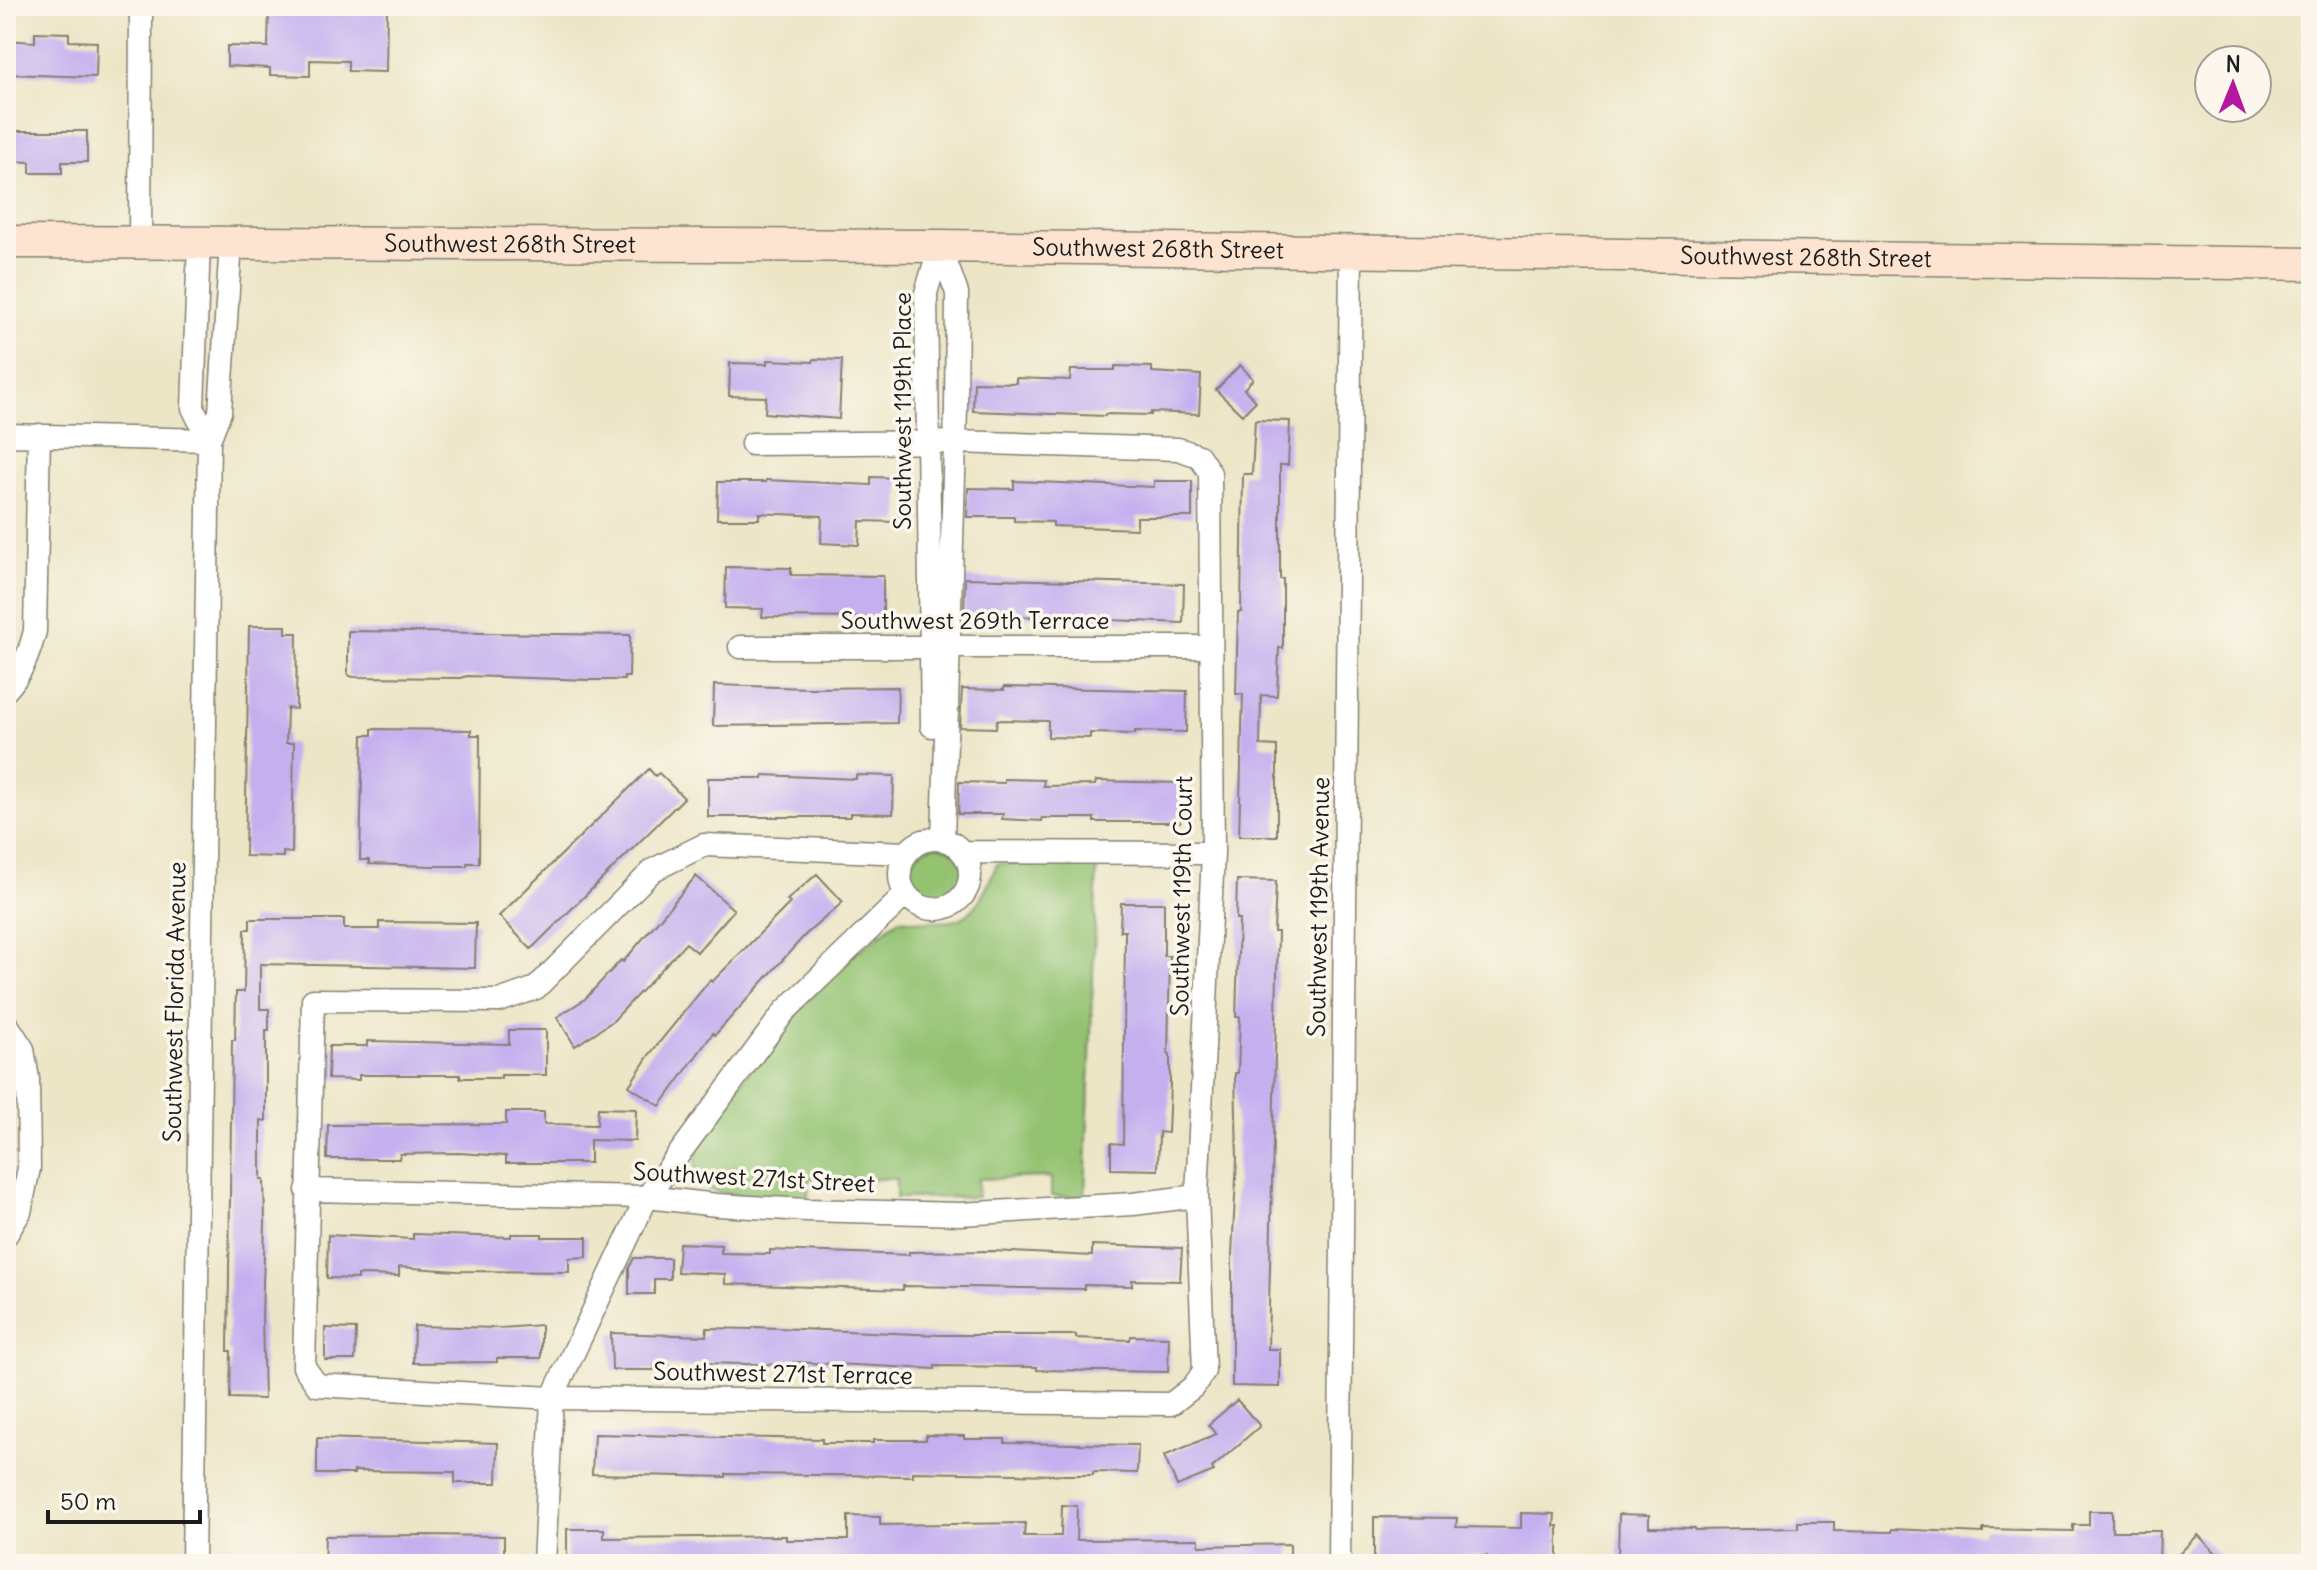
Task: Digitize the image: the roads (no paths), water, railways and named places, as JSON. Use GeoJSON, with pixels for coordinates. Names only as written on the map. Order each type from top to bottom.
{"type":"FeatureCollection","features":[{"type":"Feature","properties":{"kind":"main road","name":"Southwest 268th Street"},"geometry":{"type":"LineString","coordinates":[[6,242],[940,246],[2311,264]]}},
{"type":"Feature","properties":{"kind":"street"},"geometry":{"type":"LineString","coordinates":[[140,244],[141,6]]}},
{"type":"Feature","properties":{"kind":"street","name":"Southwest Florida Avenue"},"geometry":{"type":"LineString","coordinates":[[209,440],[193,408],[215,243]]}},
{"type":"Feature","properties":{"kind":"street","name":"Southwest Florida Avenue"},"geometry":{"type":"LineString","coordinates":[[193,1564],[209,440],[220,412],[215,243]]}},
{"type":"Feature","properties":{"kind":"street","name":"Southwest 119th Place"},"geometry":{"type":"LineString","coordinates":[[938,647],[955,442],[957,293],[940,246]]}},
{"type":"Feature","properties":{"kind":"street","name":"Southwest 119th Place"},"geometry":{"type":"LineString","coordinates":[[937,839],[938,647],[927,442],[926,293],[940,246]]}},
{"type":"Feature","properties":{"kind":"street","name":"Southwest 119th Avenue"},"geometry":{"type":"LineString","coordinates":[[1339,1564],[1351,251]]}},
{"type":"Feature","properties":{"kind":"street"},"geometry":{"type":"LineString","coordinates":[[6,435],[209,440]]}},
{"type":"Feature","properties":{"kind":"street"},"geometry":{"type":"LineString","coordinates":[[6,690],[21,673],[35,631],[39,435]]}},
{"type":"Feature","properties":{"kind":"street"},"geometry":{"type":"LineString","coordinates":[[752,444],[955,442]]}},
{"type":"Feature","properties":{"kind":"street","name":"Southwest 119th Court"},"geometry":{"type":"LineString","coordinates":[[955,442],[1178,449],[1199,456],[1210,473],[1213,853],[1197,1196],[1203,1341]]}},
{"type":"Feature","properties":{"kind":"street","name":"Southwest 269th Terrace"},"geometry":{"type":"LineString","coordinates":[[740,647],[1210,647]]}},
{"type":"Feature","properties":{"kind":"street"},"geometry":{"type":"LineString","coordinates":[[937,839],[958,846],[963,852],[969,862],[969,885],[956,903],[946,908],[924,908],[906,894],[899,873],[907,853],[922,841],[937,839]]}},
{"type":"Feature","properties":{"kind":"street"},"geometry":{"type":"LineString","coordinates":[[307,1190],[313,1000],[499,1001],[536,988],[653,870],[704,845],[907,853]]}},
{"type":"Feature","properties":{"kind":"street"},"geometry":{"type":"LineString","coordinates":[[963,852],[1213,853]]}},
{"type":"Feature","properties":{"kind":"street"},"geometry":{"type":"LineString","coordinates":[[544,1564],[552,1398],[647,1197],[785,1011],[906,894]]}},
{"type":"Feature","properties":{"kind":"street"},"geometry":{"type":"LineString","coordinates":[[6,1023],[23,1049],[28,1079],[29,1168],[20,1212],[6,1235]]}},
{"type":"Feature","properties":{"kind":"street","name":"Southwest 271st Street"},"geometry":{"type":"LineString","coordinates":[[307,1190],[647,1197],[717,1205],[960,1214],[1133,1204],[1197,1196]]}},
{"type":"Feature","properties":{"kind":"street","name":"Southwest 271st Terrace"},"geometry":{"type":"LineString","coordinates":[[307,1190],[304,1367],[317,1385],[552,1398],[1171,1404],[1193,1387],[1204,1371],[1203,1341]]}}]}
